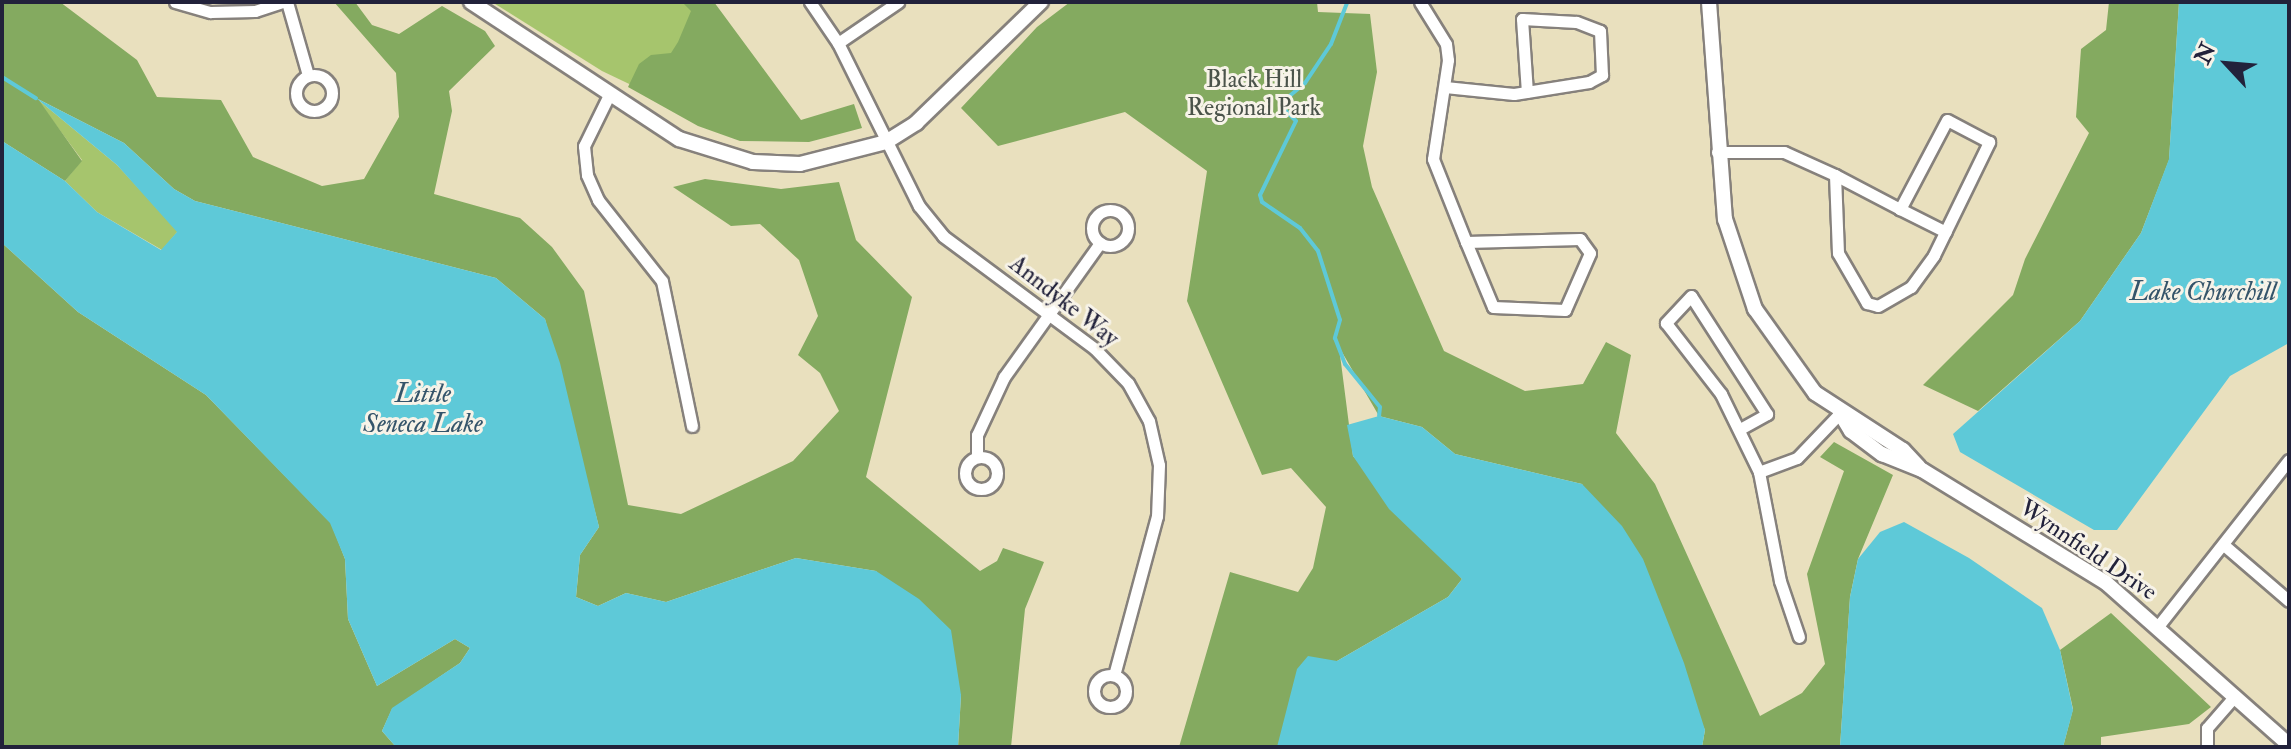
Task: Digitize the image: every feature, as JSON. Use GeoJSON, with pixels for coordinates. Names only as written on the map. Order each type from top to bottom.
{"type":"FeatureCollection","features":[{"type":"Feature","properties":{"kind":"street"},"geometry":{"type":"LineString","coordinates":[[175,2],[211,12],[255,11],[285,2],[308,75]]}},
{"type":"Feature","properties":{"kind":"street"},"geometry":{"type":"LineString","coordinates":[[471,2],[679,139],[753,162],[800,164],[886,142],[942,103],[1041,2]]}},
{"type":"Feature","properties":{"kind":"street","name":"Anndyke Way"},"geometry":{"type":"LineString","coordinates":[[810,2],[838,43],[919,206],[943,236],[1095,349],[1128,383],[1149,421],[1159,465],[1157,516],[1114,675]]}},
{"type":"Feature","properties":{"kind":"street"},"geometry":{"type":"LineString","coordinates":[[838,43],[898,2]]}},
{"type":"Feature","properties":{"kind":"street"},"geometry":{"type":"LineString","coordinates":[[1420,2],[1446,44],[1445,87],[1433,159],[1466,242],[1493,307],[1565,310],[1590,253],[1580,239],[1466,242]]}},
{"type":"Feature","properties":{"kind":"street","name":"Wynnfield Drive"},"geometry":{"type":"LineString","coordinates":[[1709,2],[1717,152],[1732,249],[1755,309],[1798,374],[1840,413],[1903,450],[1922,470],[2105,582],[2159,625],[2232,699],[2289,745]]}},
{"type":"Feature","properties":{"kind":"street"},"geometry":{"type":"LineString","coordinates":[[1445,87],[1482,94],[1527,92],[1602,75],[1600,31],[1576,22],[1522,19],[1527,92]]}},
{"type":"Feature","properties":{"kind":"street"},"geometry":{"type":"LineString","coordinates":[[609,95],[584,146],[587,175],[598,200],[662,281],[692,426]]}},
{"type":"Feature","properties":{"kind":"street"},"geometry":{"type":"LineString","coordinates":[[1835,175],[1838,253],[1867,303],[1878,306],[1911,287],[1946,232],[1989,142],[1947,120],[1900,209]]}},
{"type":"Feature","properties":{"kind":"street"},"geometry":{"type":"LineString","coordinates":[[1717,152],[1784,152],[1946,232]]}},
{"type":"Feature","properties":{"kind":"street"},"geometry":{"type":"LineString","coordinates":[[977,457],[977,435],[988,407],[1100,243]]}},
{"type":"Feature","properties":{"kind":"street"},"geometry":{"type":"LineString","coordinates":[[1740,429],[1767,414],[1691,296],[1666,323],[1690,349],[1740,429],[1759,472],[1780,581],[1799,637]]}},
{"type":"Feature","properties":{"kind":"street"},"geometry":{"type":"LineString","coordinates":[[1759,472],[1797,458],[1840,413]]}},
{"type":"Feature","properties":{"kind":"street"},"geometry":{"type":"LineString","coordinates":[[2159,625],[2225,546],[2289,460]]}},
{"type":"Feature","properties":{"kind":"street"},"geometry":{"type":"LineString","coordinates":[[2225,546],[2289,601]]}},
{"type":"Feature","properties":{"kind":"street"},"geometry":{"type":"LineString","coordinates":[[2207,747],[2207,728],[2232,699]]}},
{"type":"Feature","properties":{"kind":"green space"},"geometry":{"type":"Polygon","coordinates":[[[2,2],[60,2],[137,60],[157,97],[221,100],[253,157],[322,186],[364,179],[399,117],[396,73],[334,2],[355,2],[372,25],[399,34],[442,6],[485,31],[495,46],[449,91],[452,111],[434,194],[520,218],[552,247],[584,291],[628,505],[681,514],[793,461],[839,411],[820,373],[798,355],[818,316],[799,260],[760,224],[731,226],[673,187],[705,179],[781,189],[839,182],[856,240],[912,297],[866,477],[980,571],[997,561],[1003,548],[1044,562],[1025,609],[1011,747],[958,747],[961,695],[876,571],[796,558],[666,602],[626,593],[598,606],[576,597],[580,555],[599,527],[545,319],[496,278],[195,201],[174,189],[124,143],[38,99],[82,161],[65,181],[2,141],[2,2]]]}},
{"type":"Feature","properties":{"kind":"green space"},"geometry":{"type":"Polygon","coordinates":[[[492,2],[711,2],[669,103],[602,71],[492,2]]]}},
{"type":"Feature","properties":{"kind":"green space"},"geometry":{"type":"Polygon","coordinates":[[[682,2],[714,2],[801,120],[854,104],[862,128],[809,142],[740,141],[698,126],[628,87],[639,64],[651,55],[671,53],[678,42],[691,11],[682,2]]]}},
{"type":"Feature","properties":{"kind":"green space","name":"Black Hill Regional Park"},"geometry":{"type":"Polygon","coordinates":[[[1070,2],[1317,2],[1318,12],[1370,14],[1377,72],[1363,146],[1372,187],[1444,351],[1525,391],[1583,384],[1606,342],[1631,355],[1616,433],[1655,484],[1760,716],[1802,693],[1825,664],[1807,574],[1844,471],[1820,457],[1834,442],[1893,475],[1858,559],[1850,597],[1840,747],[1702,747],[1705,730],[1582,484],[1455,454],[1422,427],[1379,416],[1339,347],[1353,456],[1462,579],[1448,597],[1337,661],[1277,747],[1179,747],[1230,572],[1298,592],[1313,568],[1326,507],[1291,468],[1262,475],[1187,301],[1207,171],[1125,112],[998,146],[961,108],[1037,27],[1070,2]]]}},
{"type":"Feature","properties":{"kind":"green space"},"geometry":{"type":"Polygon","coordinates":[[[2109,2],[2179,2],[2169,160],[2141,233],[2080,321],[1978,411],[1923,385],[2013,295],[2025,259],[2089,133],[2076,117],[2081,49],[2106,30],[2109,2]]]}},
{"type":"Feature","properties":{"kind":"green space"},"geometry":{"type":"Polygon","coordinates":[[[36,98],[117,165],[178,231],[162,250],[97,212],[65,181],[82,160],[36,98]]]}},
{"type":"Feature","properties":{"kind":"green space"},"geometry":{"type":"Polygon","coordinates":[[[2,243],[78,312],[206,395],[331,523],[345,559],[348,619],[377,686],[455,639],[470,648],[460,663],[392,709],[382,731],[396,747],[2,747],[2,243]]]}},
{"type":"Feature","properties":{"kind":"green space"},"geometry":{"type":"Polygon","coordinates":[[[2111,613],[2211,707],[2189,724],[2101,737],[2101,747],[2063,747],[2073,709],[2060,650],[2111,613]]]}},
{"type":"Feature","properties":{"kind":"water","name":"Lake Churchill"},"geometry":{"type":"Polygon","coordinates":[[[2179,2],[2289,2],[2289,343],[2230,376],[2117,530],[2094,530],[1960,452],[1953,434],[2080,321],[2141,233],[2169,159],[2179,2]]]}},
{"type":"Feature","properties":{"kind":"water","name":"Little Seneca Lake"},"geometry":{"type":"Polygon","coordinates":[[[36,98],[124,143],[174,189],[195,201],[496,278],[545,319],[560,363],[599,527],[580,555],[576,597],[598,606],[626,593],[666,602],[796,558],[876,571],[919,599],[951,630],[961,695],[958,747],[396,747],[382,731],[392,708],[460,663],[470,648],[455,639],[377,686],[348,619],[345,559],[330,523],[206,395],[78,312],[2,243],[2,141],[65,181],[97,212],[161,250],[177,232],[117,165],[36,98]]]}},
{"type":"Feature","properties":{"kind":"water"},"geometry":{"type":"Polygon","coordinates":[[[1379,416],[1422,427],[1455,454],[1582,484],[1622,526],[1643,559],[1684,663],[1705,730],[1702,747],[1277,747],[1297,669],[1308,656],[1337,661],[1448,597],[1462,579],[1389,509],[1353,456],[1347,425],[1379,416]]]}},
{"type":"Feature","properties":{"kind":"water"},"geometry":{"type":"Polygon","coordinates":[[[1904,522],[1969,558],[2042,608],[2060,650],[2073,710],[2063,747],[1840,747],[1850,597],[1858,559],[1880,532],[1904,522]]]}},
{"type":"Feature","properties":{"kind":"waterway"},"geometry":{"type":"LineString","coordinates":[[1347,3],[1331,44],[1305,83],[1285,100],[1283,108],[1296,121],[1260,195],[1262,202],[1300,228],[1318,251],[1340,320],[1335,338],[1345,364],[1380,407],[1379,416]]}},
{"type":"Feature","properties":{"kind":"waterway"},"geometry":{"type":"LineString","coordinates":[[2,77],[36,98]]}}]}
